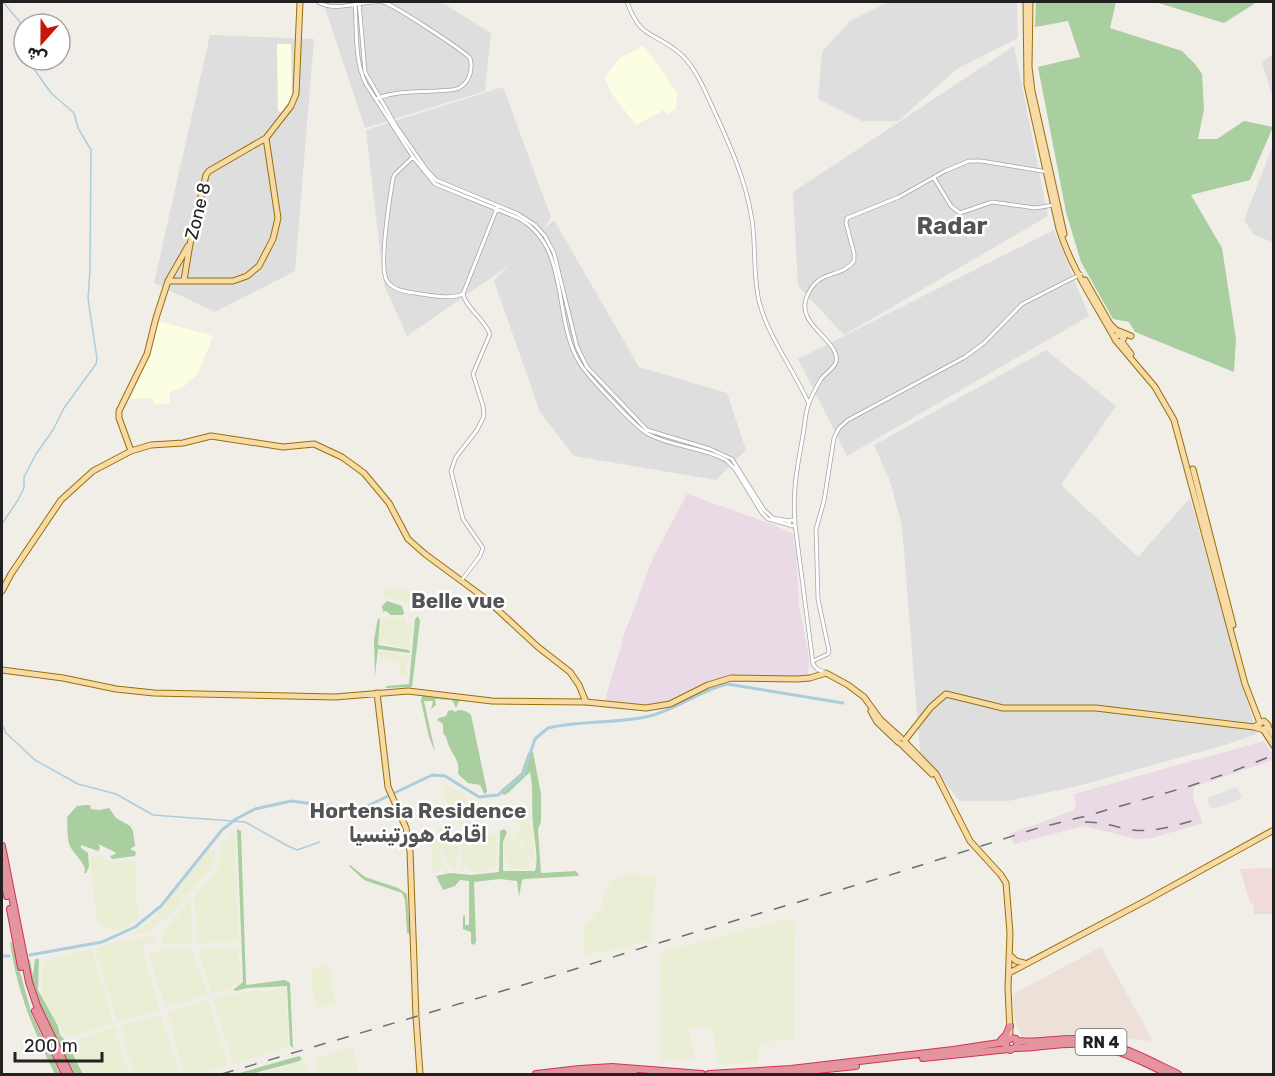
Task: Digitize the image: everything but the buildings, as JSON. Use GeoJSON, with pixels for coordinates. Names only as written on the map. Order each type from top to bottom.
{"type":"FeatureCollection","features":[{"type":"Feature","properties":{"kind":"highway"},"geometry":{"type":"LineString","coordinates":[[2,846],[28,982],[70,1074]]}},
{"type":"Feature","properties":{"kind":"highway"},"geometry":{"type":"LineString","coordinates":[[2,867],[24,979],[41,1025],[65,1074]]}},
{"type":"Feature","properties":{"kind":"highway"},"geometry":{"type":"LineString","coordinates":[[986,1045],[1004,1038],[1010,1026]]}},
{"type":"Feature","properties":{"kind":"highway"},"geometry":{"type":"LineString","coordinates":[[709,1074],[791,1069],[986,1045],[1008,1044],[1014,1050],[1017,1043],[1011,1038],[1008,1044]]}},
{"type":"Feature","properties":{"kind":"highway","name":"RN 4"},"geometry":{"type":"LineString","coordinates":[[1017,1043],[1066,1038],[1098,1042],[1127,1050],[1178,1074]]}},
{"type":"Feature","properties":{"kind":"highway","name":"RN 4"},"geometry":{"type":"LineString","coordinates":[[1017,1043],[1097,1045],[1129,1056],[1167,1074]]}},
{"type":"Feature","properties":{"kind":"highway"},"geometry":{"type":"LineString","coordinates":[[778,1074],[1008,1044]]}},
{"type":"Feature","properties":{"kind":"highway"},"geometry":{"type":"LineString","coordinates":[[536,1074],[612,1067],[702,1074]]}},
{"type":"Feature","properties":{"kind":"highway"},"geometry":{"type":"LineString","coordinates":[[576,1074],[634,1074]]}},
{"type":"Feature","properties":{"kind":"main road"},"geometry":{"type":"LineString","coordinates":[[168,281],[233,281],[252,272],[262,261],[275,234],[278,218],[266,138],[296,97],[300,2]]}},
{"type":"Feature","properties":{"kind":"main road"},"geometry":{"type":"LineString","coordinates":[[1028,2],[1027,85],[1064,246],[1118,339],[1158,385],[1176,419],[1201,501],[1248,686],[1274,746]]}},
{"type":"Feature","properties":{"kind":"main road","name":"Zone 8"},"geometry":{"type":"LineString","coordinates":[[184,280],[190,241],[208,173],[266,138]]}},
{"type":"Feature","properties":{"kind":"main road"},"geometry":{"type":"LineString","coordinates":[[131,451],[119,418],[120,409],[145,360],[168,281],[190,241]]}},
{"type":"Feature","properties":{"kind":"main road"},"geometry":{"type":"LineString","coordinates":[[1080,274],[1118,339]]}},
{"type":"Feature","properties":{"kind":"main road"},"geometry":{"type":"LineString","coordinates":[[1113,328],[1131,336]]}},
{"type":"Feature","properties":{"kind":"main road"},"geometry":{"type":"LineString","coordinates":[[2,591],[61,500],[93,471],[131,451],[152,445],[183,443],[211,436],[283,447],[318,445],[342,457],[364,473],[389,503],[408,539],[570,672],[579,685],[586,702]]}},
{"type":"Feature","properties":{"kind":"main road"},"geometry":{"type":"LineString","coordinates":[[2,670],[63,678],[116,689],[161,693],[335,697],[414,692],[492,701],[586,702],[636,708],[670,704],[708,685],[731,678],[797,679],[826,673],[848,685],[868,701],[880,719],[927,762],[936,774],[970,840],[1006,883],[1012,957],[1011,1016],[1017,1043]]}},
{"type":"Feature","properties":{"kind":"main road"},"geometry":{"type":"LineString","coordinates":[[377,693],[388,787],[406,828],[410,851],[420,1074]]}},
{"type":"Feature","properties":{"kind":"main road"},"geometry":{"type":"LineString","coordinates":[[903,740],[946,694],[1003,708],[1096,708],[1265,724],[1274,736]]}},
{"type":"Feature","properties":{"kind":"main road"},"geometry":{"type":"LineString","coordinates":[[1010,971],[1274,830]]}},
{"type":"Feature","properties":{"kind":"main road"},"geometry":{"type":"LineString","coordinates":[[1008,1044],[1010,938]]}},
{"type":"Feature","properties":{"kind":"main road"},"geometry":{"type":"LineString","coordinates":[[1012,957],[1022,965]]}},
{"type":"Feature","properties":{"kind":"main road"},"geometry":{"type":"LineString","coordinates":[[1011,982],[1022,965]]}},
{"type":"Feature","properties":{"kind":"street"},"geometry":{"type":"LineString","coordinates":[[318,2],[327,7],[357,2],[385,3],[459,49],[471,60],[469,76],[460,87],[449,90],[396,93],[377,98]]}},
{"type":"Feature","properties":{"kind":"street"},"geometry":{"type":"LineString","coordinates":[[357,2],[362,75],[414,155]]}},
{"type":"Feature","properties":{"kind":"street"},"geometry":{"type":"LineString","coordinates":[[627,2],[632,15],[643,30],[686,60],[710,102],[735,158],[745,188],[753,223],[756,277],[761,307],[771,332],[809,404]]}},
{"type":"Feature","properties":{"kind":"street"},"geometry":{"type":"LineString","coordinates":[[377,98],[407,142],[423,171],[439,186],[518,214],[535,225],[550,244],[582,363],[645,428],[710,449],[732,459],[764,510],[770,516],[792,523]]}},
{"type":"Feature","properties":{"kind":"street"},"geometry":{"type":"LineString","coordinates":[[414,155],[393,178],[386,230],[383,268],[385,277],[391,285],[403,292],[452,296],[463,294]]}},
{"type":"Feature","properties":{"kind":"street"},"geometry":{"type":"LineString","coordinates":[[826,673],[817,669],[813,661],[796,533],[792,523],[796,477],[809,404],[821,379],[836,360],[832,349],[807,316],[805,304],[811,287],[818,280],[850,266],[854,261],[846,226],[846,219],[852,215],[899,197],[959,164],[974,160],[1047,172]]}},
{"type":"Feature","properties":{"kind":"street"},"geometry":{"type":"LineString","coordinates":[[934,178],[951,206],[960,213],[992,202],[1035,208],[1055,205]]}},
{"type":"Feature","properties":{"kind":"street"},"geometry":{"type":"LineString","coordinates":[[461,581],[483,550],[463,519],[451,469],[456,457],[477,430],[484,416],[473,374],[490,334],[484,322],[464,300],[463,294],[497,208]]}},
{"type":"Feature","properties":{"kind":"street"},"geometry":{"type":"LineString","coordinates":[[813,661],[828,654],[829,651],[818,599],[816,529],[824,501],[834,438],[839,428],[848,420],[965,357],[984,343],[1022,304],[1080,274]]}},
{"type":"Feature","properties":{"kind":"shaded area"},"geometry":{"type":"Polygon","coordinates":[[[323,2],[441,2],[491,33],[485,91],[365,128],[323,2]]]}},
{"type":"Feature","properties":{"kind":"shaded area"},"geometry":{"type":"Polygon","coordinates":[[[888,2],[1017,2],[1018,38],[957,69],[898,121],[862,121],[818,99],[822,52],[850,21],[888,2]]]}},
{"type":"Feature","properties":{"kind":"shaded area"},"geometry":{"type":"Polygon","coordinates":[[[210,35],[314,39],[295,271],[215,312],[154,283],[210,35]]]}},
{"type":"Feature","properties":{"kind":"shaded area"},"geometry":{"type":"Polygon","coordinates":[[[277,44],[291,44],[292,96],[282,112],[278,111],[277,44]]]}},
{"type":"Feature","properties":{"kind":"shaded area"},"geometry":{"type":"Polygon","coordinates":[[[642,46],[652,56],[677,93],[676,108],[667,114],[664,110],[636,125],[610,91],[605,77],[620,58],[642,46]]]}},
{"type":"Feature","properties":{"kind":"shaded area"},"geometry":{"type":"Polygon","coordinates":[[[1014,46],[1048,216],[844,335],[798,286],[793,192],[1014,46]]]}},
{"type":"Feature","properties":{"kind":"shaded area"},"geometry":{"type":"Polygon","coordinates":[[[1273,54],[1273,98],[1262,62],[1273,54]]]}},
{"type":"Feature","properties":{"kind":"shaded area"},"geometry":{"type":"Polygon","coordinates":[[[503,87],[551,217],[543,230],[554,220],[639,367],[727,393],[746,450],[716,480],[574,456],[540,412],[494,281],[508,266],[407,336],[384,285],[366,130],[503,87]]]}},
{"type":"Feature","properties":{"kind":"shaded area"},"geometry":{"type":"Polygon","coordinates":[[[1273,145],[1274,242],[1254,235],[1244,220],[1273,145]]]}},
{"type":"Feature","properties":{"kind":"shaded area"},"geometry":{"type":"Polygon","coordinates":[[[1054,230],[1089,316],[847,456],[798,359],[1054,230]]]}},
{"type":"Feature","properties":{"kind":"shaded area"},"geometry":{"type":"Polygon","coordinates":[[[158,321],[213,336],[198,374],[183,387],[169,393],[170,403],[154,405],[153,398],[131,399],[150,352],[158,321]]]}},
{"type":"Feature","properties":{"kind":"shaded area"},"geometry":{"type":"Polygon","coordinates":[[[1046,350],[1116,406],[1061,485],[1138,557],[1190,498],[1257,734],[1074,787],[1008,801],[960,801],[920,753],[902,526],[890,481],[874,445],[1046,350]]]}},
{"type":"Feature","properties":{"kind":"shaded area"},"geometry":{"type":"Polygon","coordinates":[[[687,494],[772,524],[793,534],[799,605],[809,658],[808,677],[732,676],[716,680],[665,704],[649,705],[605,700],[624,635],[653,558],[687,494]]]}},
{"type":"Feature","properties":{"kind":"shaded area"},"geometry":{"type":"Polygon","coordinates":[[[385,588],[416,592],[409,605],[405,601],[384,598],[385,588]]]}},
{"type":"Feature","properties":{"kind":"shaded area"},"geometry":{"type":"Polygon","coordinates":[[[382,618],[406,618],[406,624],[413,627],[409,649],[380,643],[382,618]]]}},
{"type":"Feature","properties":{"kind":"shaded area"},"geometry":{"type":"Polygon","coordinates":[[[382,650],[410,656],[403,676],[400,674],[399,662],[380,658],[379,654],[382,650]]]}},
{"type":"Feature","properties":{"kind":"shaded area"},"geometry":{"type":"Polygon","coordinates":[[[1264,741],[1273,754],[1273,760],[1194,787],[1193,799],[1203,823],[1152,838],[1136,839],[1084,826],[1014,844],[1009,834],[1072,811],[1076,807],[1074,794],[1264,741]]]}},
{"type":"Feature","properties":{"kind":"shaded area"},"geometry":{"type":"Polygon","coordinates":[[[444,786],[449,786],[454,791],[467,796],[467,807],[471,810],[471,828],[468,827],[466,818],[461,819],[465,828],[456,823],[455,811],[458,809],[450,810],[444,800],[444,786]]]}},
{"type":"Feature","properties":{"kind":"shaded area"},"geometry":{"type":"Polygon","coordinates":[[[1237,787],[1242,798],[1214,809],[1209,805],[1207,798],[1237,787]]]}},
{"type":"Feature","properties":{"kind":"shaded area"},"geometry":{"type":"Polygon","coordinates":[[[523,806],[530,809],[535,866],[523,844],[523,839],[520,842],[514,834],[521,827],[515,817],[523,806]]]}},
{"type":"Feature","properties":{"kind":"shaded area"},"geometry":{"type":"Polygon","coordinates":[[[443,826],[451,828],[459,845],[455,845],[459,849],[458,859],[454,862],[457,866],[454,871],[446,860],[449,856],[444,856],[438,845],[440,859],[449,871],[445,871],[438,863],[440,872],[431,867],[431,844],[435,835],[439,837],[438,829],[443,826]]]}},
{"type":"Feature","properties":{"kind":"shaded area"},"geometry":{"type":"Polygon","coordinates":[[[230,832],[235,833],[239,942],[197,943],[194,898],[220,865],[221,841],[228,840],[230,832]]]}},
{"type":"Feature","properties":{"kind":"shaded area"},"geometry":{"type":"Polygon","coordinates":[[[493,834],[497,836],[496,868],[477,873],[468,870],[466,865],[461,870],[461,836],[477,837],[493,834]]]}},
{"type":"Feature","properties":{"kind":"shaded area"},"geometry":{"type":"Polygon","coordinates":[[[512,835],[526,852],[533,869],[521,870],[506,867],[513,862],[506,863],[504,845],[512,835]]]}},
{"type":"Feature","properties":{"kind":"shaded area"},"geometry":{"type":"Polygon","coordinates":[[[209,850],[213,851],[216,856],[213,865],[175,909],[150,932],[146,931],[134,936],[132,934],[154,917],[209,850]]]}},
{"type":"Feature","properties":{"kind":"shaded area"},"geometry":{"type":"Polygon","coordinates":[[[98,855],[112,863],[135,861],[138,920],[121,931],[107,929],[97,921],[90,856],[98,855]]]}},
{"type":"Feature","properties":{"kind":"shaded area"},"geometry":{"type":"Polygon","coordinates":[[[1273,868],[1273,914],[1254,914],[1254,906],[1250,903],[1240,869],[1273,868]]]}},
{"type":"Feature","properties":{"kind":"shaded area"},"geometry":{"type":"Polygon","coordinates":[[[623,874],[656,875],[651,941],[643,944],[635,943],[627,949],[601,951],[584,956],[584,927],[598,910],[602,909],[603,897],[610,882],[623,874]]]}},
{"type":"Feature","properties":{"kind":"shaded area"},"geometry":{"type":"Polygon","coordinates":[[[191,900],[191,944],[162,944],[162,933],[191,900]]]}},
{"type":"Feature","properties":{"kind":"shaded area"},"geometry":{"type":"Polygon","coordinates":[[[795,917],[794,1040],[759,1042],[758,1062],[718,1065],[712,1027],[689,1027],[695,1060],[661,1061],[660,952],[795,917]]]}},
{"type":"Feature","properties":{"kind":"shaded area"},"geometry":{"type":"Polygon","coordinates":[[[149,935],[156,937],[144,945],[143,951],[160,1009],[119,1022],[116,1019],[95,950],[149,935]]]}},
{"type":"Feature","properties":{"kind":"shaded area"},"geometry":{"type":"Polygon","coordinates":[[[1101,947],[1153,1041],[1079,1034],[1022,1037],[1014,1019],[1013,994],[1101,947]]]}},
{"type":"Feature","properties":{"kind":"shaded area"},"geometry":{"type":"Polygon","coordinates":[[[211,948],[240,951],[238,956],[241,980],[231,989],[212,994],[198,951],[211,948]]]}},
{"type":"Feature","properties":{"kind":"shaded area"},"geometry":{"type":"Polygon","coordinates":[[[88,949],[93,952],[113,1022],[70,1037],[65,1035],[42,997],[42,965],[43,962],[88,949]]]}},
{"type":"Feature","properties":{"kind":"shaded area"},"geometry":{"type":"Polygon","coordinates":[[[189,949],[193,951],[208,995],[165,1007],[148,953],[189,949]]]}},
{"type":"Feature","properties":{"kind":"shaded area"},"geometry":{"type":"Polygon","coordinates":[[[330,965],[335,1002],[333,1005],[317,1007],[310,972],[330,965]]]}},
{"type":"Feature","properties":{"kind":"shaded area"},"geometry":{"type":"Polygon","coordinates":[[[286,989],[288,1047],[233,1064],[213,999],[232,993],[257,990],[263,992],[286,989]]]}},
{"type":"Feature","properties":{"kind":"shaded area"},"geometry":{"type":"Polygon","coordinates":[[[208,1000],[228,1066],[199,1074],[184,1074],[167,1012],[208,1000]]]}},
{"type":"Feature","properties":{"kind":"shaded area"},"geometry":{"type":"Polygon","coordinates":[[[160,1014],[180,1074],[133,1074],[120,1026],[160,1014]]]}},
{"type":"Feature","properties":{"kind":"shaded area"},"geometry":{"type":"Polygon","coordinates":[[[113,1027],[129,1074],[86,1074],[71,1049],[70,1042],[113,1027]]]}},
{"type":"Feature","properties":{"kind":"shaded area"},"geometry":{"type":"Polygon","coordinates":[[[352,1046],[359,1074],[318,1074],[316,1059],[352,1046]]]}},
{"type":"Feature","properties":{"kind":"shaded area"},"geometry":{"type":"Polygon","coordinates":[[[304,1061],[310,1074],[257,1074],[304,1061]]]}},
{"type":"Feature","properties":{"kind":"green space"},"geometry":{"type":"Polygon","coordinates":[[[1036,2],[1116,2],[1110,28],[1182,51],[1202,74],[1204,109],[1198,139],[1217,139],[1244,121],[1273,127],[1250,180],[1191,195],[1222,248],[1236,339],[1234,372],[1135,332],[1129,322],[1113,319],[1081,262],[1066,212],[1038,67],[1080,57],[1068,21],[1035,27],[1036,2]]]}},
{"type":"Feature","properties":{"kind":"green space"},"geometry":{"type":"Polygon","coordinates":[[[1155,2],[1257,2],[1224,23],[1155,2]]]}},
{"type":"Feature","properties":{"kind":"green space"},"geometry":{"type":"Polygon","coordinates":[[[387,601],[402,606],[403,615],[383,612],[382,606],[387,601]]]}},
{"type":"Feature","properties":{"kind":"green space"},"geometry":{"type":"Polygon","coordinates":[[[418,616],[420,621],[412,687],[385,688],[409,684],[415,619],[418,616]]]}},
{"type":"Feature","properties":{"kind":"green space"},"geometry":{"type":"Polygon","coordinates":[[[378,618],[380,619],[378,645],[409,650],[410,653],[378,649],[375,676],[374,640],[378,618]]]}},
{"type":"Feature","properties":{"kind":"green space"},"geometry":{"type":"Polygon","coordinates":[[[422,696],[466,701],[459,701],[456,708],[452,700],[435,699],[436,705],[431,709],[433,701],[424,701],[435,752],[429,737],[421,701],[422,696]]]}},
{"type":"Feature","properties":{"kind":"green space"},"geometry":{"type":"Polygon","coordinates":[[[452,710],[455,712],[463,710],[471,715],[487,791],[485,795],[480,785],[468,783],[458,774],[457,762],[443,733],[443,724],[437,720],[452,710]]]}},
{"type":"Feature","properties":{"kind":"green space"},"geometry":{"type":"Polygon","coordinates":[[[533,752],[541,794],[541,822],[538,829],[541,873],[576,871],[579,875],[524,879],[519,897],[517,881],[500,879],[474,882],[476,942],[474,945],[471,943],[471,932],[463,929],[463,916],[465,915],[465,925],[469,925],[469,881],[460,880],[455,886],[443,890],[436,876],[450,873],[471,875],[499,872],[500,831],[504,829],[507,832],[503,842],[503,871],[535,871],[536,854],[530,772],[508,793],[504,795],[500,791],[521,773],[528,753],[533,752]]]}},
{"type":"Feature","properties":{"kind":"green space"},"geometry":{"type":"Polygon","coordinates":[[[90,805],[91,809],[109,808],[116,818],[130,826],[135,846],[130,849],[136,852],[135,856],[112,859],[110,856],[116,854],[115,852],[98,844],[100,848],[98,851],[81,845],[81,848],[88,853],[89,867],[84,873],[84,866],[69,844],[67,817],[77,806],[90,805]]]}},
{"type":"Feature","properties":{"kind":"green space"},"geometry":{"type":"Polygon","coordinates":[[[237,829],[241,831],[246,984],[285,980],[290,983],[293,1048],[290,1045],[287,986],[233,990],[243,982],[237,829]]]}},
{"type":"Feature","properties":{"kind":"green space"},"geometry":{"type":"Polygon","coordinates":[[[350,865],[365,877],[398,888],[407,894],[410,934],[407,933],[405,900],[402,893],[364,880],[350,865]]]}},
{"type":"Feature","properties":{"kind":"green space"},"geometry":{"type":"Polygon","coordinates":[[[10,942],[32,1015],[60,1074],[55,1074],[27,1010],[10,942]]]}},
{"type":"Feature","properties":{"kind":"green space"},"geometry":{"type":"Polygon","coordinates":[[[26,958],[30,960],[33,976],[35,959],[39,959],[38,990],[58,1026],[60,1035],[66,1041],[83,1074],[75,1074],[41,1011],[26,958]]]}},
{"type":"Feature","properties":{"kind":"green space"},"geometry":{"type":"Polygon","coordinates":[[[299,1056],[302,1058],[300,1061],[251,1074],[236,1074],[299,1056]]]}},
{"type":"Feature","properties":{"kind":"waterway"},"geometry":{"type":"LineString","coordinates":[[3,2],[12,13]]}},
{"type":"Feature","properties":{"kind":"waterway"},"geometry":{"type":"LineString","coordinates":[[2,524],[24,488],[24,477],[36,454],[53,430],[64,408],[96,364],[97,358],[88,299],[91,150],[78,128],[74,113],[51,93],[36,72]]}},
{"type":"Feature","properties":{"kind":"waterway"},"geometry":{"type":"LineString","coordinates":[[30,955],[102,942],[135,927],[161,906],[222,830],[255,809],[291,801],[359,810],[432,775],[445,776],[479,797],[498,795],[523,775],[535,739],[548,728],[650,716],[727,684],[843,703]]}},
{"type":"Feature","properties":{"kind":"waterway"},"geometry":{"type":"LineString","coordinates":[[2,724],[6,733],[35,760],[78,784],[116,794],[153,815],[245,822],[297,850],[320,842]]}},
{"type":"Feature","properties":{"kind":"waterway"},"geometry":{"type":"LineString","coordinates":[[2,956],[9,956]]}},
{"type":"Feature","properties":{"kind":"railway"},"geometry":{"type":"LineString","coordinates":[[222,1074],[887,876],[1038,828],[1190,786],[1274,755]]}},
{"type":"Feature","properties":{"kind":"railway"},"geometry":{"type":"LineString","coordinates":[[1085,822],[1141,831],[1202,818]]}},
{"type":"Feature","properties":{"kind":"district","name":"Radar"},"geometry":{"type":"Point","coordinates":[952,226]}},
{"type":"Feature","properties":{"kind":"district","name":"Belle vue"},"geometry":{"type":"Point","coordinates":[458,600]}},
{"type":"Feature","properties":{"kind":"district","name":"Hortensia Residence اقامة هورتينسيا"},"geometry":{"type":"Point","coordinates":[418,822]}}]}
